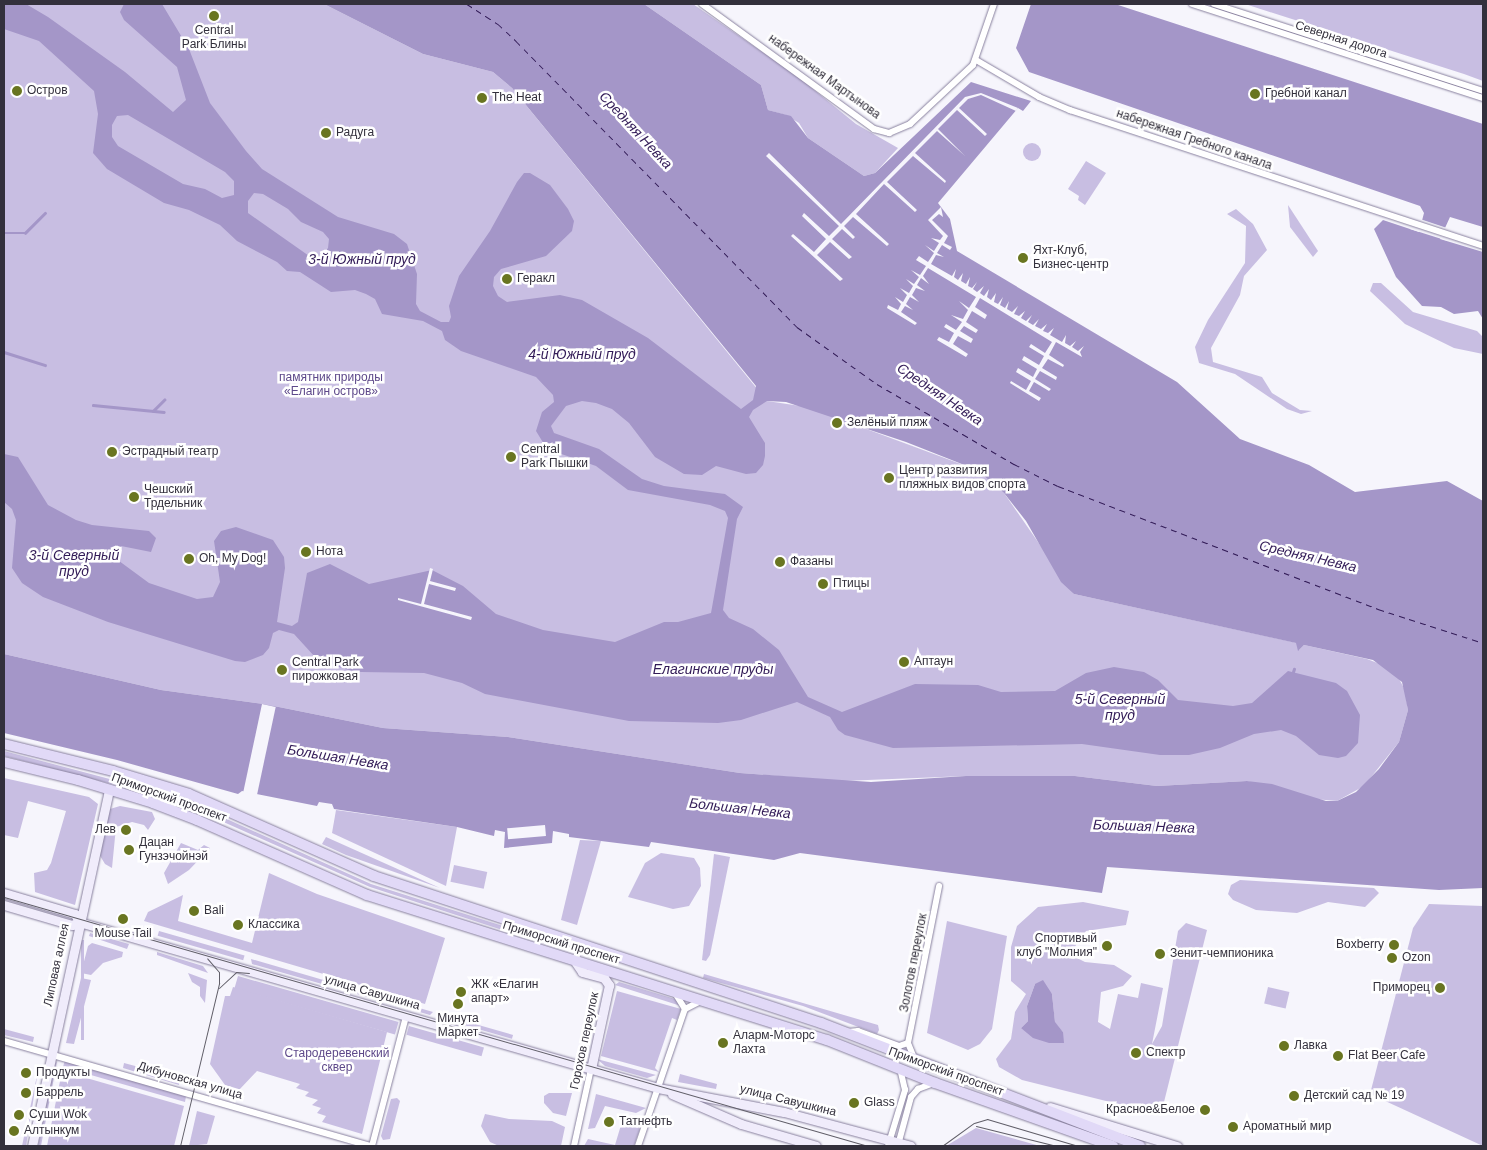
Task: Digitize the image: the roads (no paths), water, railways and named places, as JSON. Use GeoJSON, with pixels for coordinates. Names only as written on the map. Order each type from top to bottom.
{"type":"FeatureCollection","features":[{"type":"Feature","properties":{"kind":"main road","name":"Приморский проспект"},"geometry":{"type":"LineString","coordinates":[[4,744],[105,769],[189,794],[374,876],[844,1033],[918,1063],[1006,1094],[1140,1146]]}},
{"type":"Feature","properties":{"kind":"main road","name":"Приморский проспект"},"geometry":{"type":"LineString","coordinates":[[4,762],[109,789],[197,820],[367,896],[827,1040],[934,1083],[1113,1146]]}},
{"type":"Feature","properties":{"kind":"main road","name":"Липовая аллея"},"geometry":{"type":"LineString","coordinates":[[32,1146],[50,1053],[109,789]]}},
{"type":"Feature","properties":{"kind":"main road","name":"улица Савушкина"},"geometry":{"type":"LineString","coordinates":[[4,893],[75,914],[79,922]]}},
{"type":"Feature","properties":{"kind":"main road","name":"улица Савушкина"},"geometry":{"type":"LineString","coordinates":[[4,904],[72,924],[79,922],[658,1088],[784,1112],[894,1144],[911,1146]]}},
{"type":"Feature","properties":{"kind":"main road","name":"Горохов переулок"},"geometry":{"type":"LineString","coordinates":[[574,960],[582,972],[604,978],[609,985],[591,1069]]}},
{"type":"Feature","properties":{"kind":"main road","name":"улица Савушкина"},"geometry":{"type":"LineString","coordinates":[[658,1088],[741,1124],[816,1146]]}},
{"type":"Feature","properties":{"kind":"main road","name":"Приморский проспект"},"geometry":{"type":"LineString","coordinates":[[1006,1094],[1177,1146]]}},
{"type":"Feature","properties":{"kind":"street","name":"набережная Мартынова"},"geometry":{"type":"LineString","coordinates":[[702,4],[880,131],[904,129],[976,60]]}},
{"type":"Feature","properties":{"kind":"street"},"geometry":{"type":"LineString","coordinates":[[976,60],[994,4]]}},
{"type":"Feature","properties":{"kind":"street","name":"Северная дорога"},"geometry":{"type":"LineString","coordinates":[[1192,4],[1483,98]]}},
{"type":"Feature","properties":{"kind":"street","name":"Северная дорога"},"geometry":{"type":"LineString","coordinates":[[1214,4],[1483,91]]}},
{"type":"Feature","properties":{"kind":"street","name":"набережная Гребного канала"},"geometry":{"type":"LineString","coordinates":[[976,60],[1057,105],[1483,246]]}},
{"type":"Feature","properties":{"kind":"street","name":"Золотов переулок"},"geometry":{"type":"LineString","coordinates":[[908,1043],[940,886]]}},
{"type":"Feature","properties":{"kind":"street"},"geometry":{"type":"LineString","coordinates":[[672,990],[685,1009]]}},
{"type":"Feature","properties":{"kind":"street"},"geometry":{"type":"LineString","coordinates":[[638,1146],[685,1009],[704,1000]]}},
{"type":"Feature","properties":{"kind":"street","name":"Дибуновская улица"},"geometry":{"type":"LineString","coordinates":[[4,1041],[370,1146],[406,1016]]}},
{"type":"Feature","properties":{"kind":"street"},"geometry":{"type":"LineString","coordinates":[[844,1033],[858,1030],[899,1046],[908,1043],[918,1063]]}},
{"type":"Feature","properties":{"kind":"street","name":"Горохов переулок"},"geometry":{"type":"LineString","coordinates":[[574,1146],[591,1069]]}},
{"type":"Feature","properties":{"kind":"street"},"geometry":{"type":"LineString","coordinates":[[894,1144],[905,1090],[900,1069]]}},
{"type":"Feature","properties":{"kind":"street"},"geometry":{"type":"LineString","coordinates":[[894,1144],[911,1097],[918,1089],[934,1083]]}},
{"type":"Feature","properties":{"kind":"water"},"geometry":{"type":"Polygon","coordinates":[[[4,4],[26,4],[48,17],[125,72],[173,112],[186,100],[177,67],[124,20],[120,12],[124,4],[162,4],[189,49],[210,103],[246,151],[262,169],[338,217],[394,234],[407,244],[417,274],[416,304],[420,311],[441,322],[449,322],[451,317],[449,306],[459,276],[490,231],[517,182],[524,173],[530,173],[550,185],[568,209],[574,221],[572,231],[546,256],[501,269],[494,277],[493,286],[498,296],[507,302],[560,295],[582,300],[648,338],[741,409],[753,400],[756,386],[512,88],[493,72],[423,54],[324,4],[644,4],[761,85],[768,110],[791,116],[808,138],[864,176],[875,173],[971,82],[1031,101],[1023,111],[1018,108],[938,203],[950,219],[957,251],[1177,382],[1240,439],[1309,465],[1355,492],[1447,481],[1483,501],[1483,888],[1439,890],[1107,867],[1102,893],[800,853],[774,860],[651,842],[649,847],[569,837],[569,834],[553,831],[552,843],[504,848],[505,832],[495,830],[494,836],[457,827],[334,809],[332,804],[319,802],[317,806],[242,791],[238,794],[117,760],[4,733],[4,654],[161,690],[264,704],[383,728],[508,737],[740,773],[871,782],[966,776],[1075,776],[1157,786],[1247,781],[1272,784],[1326,801],[1337,801],[1356,792],[1379,769],[1399,742],[1408,710],[1402,682],[1373,660],[1304,645],[1298,651],[1296,643],[1074,594],[1061,582],[1026,521],[1004,493],[977,470],[906,442],[786,402],[767,401],[753,410],[749,417],[765,443],[763,465],[756,473],[746,474],[716,466],[702,475],[684,474],[655,457],[629,423],[612,409],[596,403],[582,401],[566,406],[551,426],[554,433],[599,449],[642,479],[664,486],[725,494],[743,507],[737,519],[723,610],[729,618],[753,629],[779,650],[808,697],[842,712],[915,684],[978,685],[1001,692],[1055,691],[1086,673],[1114,667],[1144,672],[1158,680],[1178,700],[1233,706],[1252,703],[1288,671],[1336,683],[1347,691],[1360,715],[1358,743],[1346,756],[1338,758],[1319,755],[1296,736],[1281,730],[1254,734],[1220,748],[1189,755],[1160,755],[1082,744],[893,748],[845,735],[838,730],[830,717],[797,702],[741,720],[718,723],[629,721],[485,694],[462,683],[424,673],[361,672],[344,669],[315,657],[294,634],[279,630],[273,633],[269,648],[263,655],[245,662],[235,661],[108,622],[43,597],[22,583],[12,568],[16,520],[12,509],[4,502],[4,454],[18,457],[48,505],[76,520],[92,525],[149,531],[156,538],[151,552],[121,546],[116,551],[115,558],[149,583],[197,599],[213,597],[220,582],[214,541],[221,531],[236,527],[273,540],[284,557],[285,568],[277,622],[292,626],[298,622],[307,573],[330,564],[369,584],[432,570],[463,586],[496,614],[543,630],[615,642],[664,622],[678,622],[711,613],[728,518],[725,511],[710,505],[628,490],[596,466],[547,449],[536,431],[542,412],[554,402],[553,395],[536,377],[461,351],[445,340],[442,331],[423,321],[382,314],[375,299],[366,294],[355,290],[331,292],[300,272],[287,271],[277,262],[237,241],[220,225],[189,210],[164,203],[107,169],[93,153],[98,114],[94,91],[39,41],[4,29],[4,4]],[[128,115],[117,116],[112,125],[112,137],[118,146],[183,184],[205,189],[222,198],[234,195],[234,181],[225,172],[128,115]],[[254,193],[248,201],[248,213],[312,258],[321,257],[328,248],[329,239],[323,232],[301,222],[288,209],[263,194],[254,193]]]}},
{"type":"Feature","properties":{"kind":"water","name":"Гребной канал"},"geometry":{"type":"Polygon","coordinates":[[[1031,4],[1115,4],[1483,124],[1483,227],[1450,217],[1440,239],[1483,252],[1483,319],[1478,311],[1454,314],[1441,307],[1422,306],[1396,277],[1374,229],[1383,220],[1419,232],[1424,213],[1420,206],[1029,72],[1016,48],[1031,4]]]}},
{"type":"Feature","properties":{"kind":"water"},"geometry":{"type":"Polygon","coordinates":[[[1043,980],[1052,994],[1055,1022],[1063,1032],[1064,1043],[1049,1043],[1033,1038],[1021,1028],[1028,1021],[1027,1006],[1035,984],[1043,980]]]}},
{"type":"Feature","properties":{"kind":"waterway"},"geometry":{"type":"LineString","coordinates":[[4,233],[25,233],[45,213]]}},
{"type":"Feature","properties":{"kind":"waterway"},"geometry":{"type":"LineString","coordinates":[[4,352],[45,365]]}},
{"type":"Feature","properties":{"kind":"waterway"},"geometry":{"type":"LineString","coordinates":[[153,411],[164,400]]}},
{"type":"Feature","properties":{"kind":"waterway"},"geometry":{"type":"LineString","coordinates":[[93,405],[164,412]]}},
{"type":"Feature","properties":{"kind":"tram line"},"geometry":{"type":"LineString","coordinates":[[4,897],[868,1146]]}},
{"type":"Feature","properties":{"kind":"tram line"},"geometry":{"type":"LineString","coordinates":[[180,1146],[219,983],[219,972],[207,958]]}},
{"type":"Feature","properties":{"kind":"tram line"},"geometry":{"type":"LineString","coordinates":[[219,988],[236,972],[249,973]]}},
{"type":"Feature","properties":{"kind":"tram line"},"geometry":{"type":"LineString","coordinates":[[942,1146],[974,1123],[987,1119],[1078,1146]]}},
{"type":"Feature","properties":{"kind":"tram line"},"geometry":{"type":"LineString","coordinates":[[976,1126],[1056,1146]]}},
{"type":"Feature","properties":{"kind":"place","name":"Central Park Блины"},"geometry":{"type":"Point","coordinates":[214,16]}},
{"type":"Feature","properties":{"kind":"place","name":"Остров"},"geometry":{"type":"Point","coordinates":[17,91]}},
{"type":"Feature","properties":{"kind":"place","name":"Гребной канал"},"geometry":{"type":"Point","coordinates":[1255,94]}},
{"type":"Feature","properties":{"kind":"place","name":"The Heat"},"geometry":{"type":"Point","coordinates":[482,98]}},
{"type":"Feature","properties":{"kind":"place","name":"Радуга"},"geometry":{"type":"Point","coordinates":[326,133]}},
{"type":"Feature","properties":{"kind":"place","name":"Яхт-Клуб, Бизнес-центр"},"geometry":{"type":"Point","coordinates":[1023,258]}},
{"type":"Feature","properties":{"kind":"place","name":"Геракл"},"geometry":{"type":"Point","coordinates":[507,279]}},
{"type":"Feature","properties":{"kind":"place","name":"Зелёный пляж"},"geometry":{"type":"Point","coordinates":[837,423]}},
{"type":"Feature","properties":{"kind":"place","name":"Эстрадный театр"},"geometry":{"type":"Point","coordinates":[112,452]}},
{"type":"Feature","properties":{"kind":"place","name":"Central Park Пышки"},"geometry":{"type":"Point","coordinates":[511,457]}},
{"type":"Feature","properties":{"kind":"place","name":"Центр развития пляжных видов спорта"},"geometry":{"type":"Point","coordinates":[889,478]}},
{"type":"Feature","properties":{"kind":"place","name":"Чешский Трдельник"},"geometry":{"type":"Point","coordinates":[134,497]}},
{"type":"Feature","properties":{"kind":"place","name":"Нота"},"geometry":{"type":"Point","coordinates":[306,552]}},
{"type":"Feature","properties":{"kind":"place","name":"Oh, My Dog!"},"geometry":{"type":"Point","coordinates":[189,559]}},
{"type":"Feature","properties":{"kind":"place","name":"Фазаны"},"geometry":{"type":"Point","coordinates":[780,562]}},
{"type":"Feature","properties":{"kind":"place","name":"Птицы"},"geometry":{"type":"Point","coordinates":[823,584]}},
{"type":"Feature","properties":{"kind":"place","name":"Аптаун"},"geometry":{"type":"Point","coordinates":[904,662]}},
{"type":"Feature","properties":{"kind":"place","name":"Central Park пирожковая"},"geometry":{"type":"Point","coordinates":[282,670]}},
{"type":"Feature","properties":{"kind":"place","name":"Лев"},"geometry":{"type":"Point","coordinates":[126,830]}},
{"type":"Feature","properties":{"kind":"place","name":"Дацан Гунзэчойнэй"},"geometry":{"type":"Point","coordinates":[129,850]}},
{"type":"Feature","properties":{"kind":"place","name":"Bali"},"geometry":{"type":"Point","coordinates":[194,911]}},
{"type":"Feature","properties":{"kind":"place","name":"Mouse Tail"},"geometry":{"type":"Point","coordinates":[123,919]}},
{"type":"Feature","properties":{"kind":"place","name":"Классика"},"geometry":{"type":"Point","coordinates":[238,925]}},
{"type":"Feature","properties":{"kind":"place","name":"Boxberry"},"geometry":{"type":"Point","coordinates":[1394,945]}},
{"type":"Feature","properties":{"kind":"place","name":"Спортивый клуб \"Молния\""},"geometry":{"type":"Point","coordinates":[1107,946]}},
{"type":"Feature","properties":{"kind":"place","name":"Зенит-чемпионика"},"geometry":{"type":"Point","coordinates":[1160,954]}},
{"type":"Feature","properties":{"kind":"place","name":"Ozon"},"geometry":{"type":"Point","coordinates":[1392,958]}},
{"type":"Feature","properties":{"kind":"place","name":"Приморец"},"geometry":{"type":"Point","coordinates":[1440,988]}},
{"type":"Feature","properties":{"kind":"place","name":"ЖК «Елагин апарт»"},"geometry":{"type":"Point","coordinates":[461,992]}},
{"type":"Feature","properties":{"kind":"place","name":"Минута Маркет"},"geometry":{"type":"Point","coordinates":[458,1004]}},
{"type":"Feature","properties":{"kind":"place","name":"Аларм-Моторс Лахта"},"geometry":{"type":"Point","coordinates":[723,1043]}},
{"type":"Feature","properties":{"kind":"place","name":"Лавка"},"geometry":{"type":"Point","coordinates":[1284,1046]}},
{"type":"Feature","properties":{"kind":"place","name":"Спектр"},"geometry":{"type":"Point","coordinates":[1136,1053]}},
{"type":"Feature","properties":{"kind":"place","name":"Flat Beer Cafe"},"geometry":{"type":"Point","coordinates":[1338,1056]}},
{"type":"Feature","properties":{"kind":"place","name":"Продукты"},"geometry":{"type":"Point","coordinates":[26,1073]}},
{"type":"Feature","properties":{"kind":"place","name":"Баррель"},"geometry":{"type":"Point","coordinates":[26,1093]}},
{"type":"Feature","properties":{"kind":"place","name":"Детский сад № 19"},"geometry":{"type":"Point","coordinates":[1294,1096]}},
{"type":"Feature","properties":{"kind":"place","name":"Glass"},"geometry":{"type":"Point","coordinates":[854,1103]}},
{"type":"Feature","properties":{"kind":"place","name":"Красное&Белое"},"geometry":{"type":"Point","coordinates":[1205,1110]}},
{"type":"Feature","properties":{"kind":"place","name":"Суши Wok"},"geometry":{"type":"Point","coordinates":[19,1115]}},
{"type":"Feature","properties":{"kind":"place","name":"Татнефть"},"geometry":{"type":"Point","coordinates":[609,1122]}},
{"type":"Feature","properties":{"kind":"place","name":"Ароматный мир"},"geometry":{"type":"Point","coordinates":[1233,1127]}},
{"type":"Feature","properties":{"kind":"place","name":"Алтынкум"},"geometry":{"type":"Point","coordinates":[14,1131]}},
{"type":"Feature","properties":{"kind":"water label","name":"Средняя Невка"},"geometry":{"type":"Point","coordinates":[636,130]}},
{"type":"Feature","properties":{"kind":"water label","name":"3-й Южный пруд"},"geometry":{"type":"Point","coordinates":[362,259]}},
{"type":"Feature","properties":{"kind":"water label","name":"4-й Южный пруд"},"geometry":{"type":"Point","coordinates":[582,354]}},
{"type":"Feature","properties":{"kind":"water label","name":"Средняя Невка"},"geometry":{"type":"Point","coordinates":[940,394]}},
{"type":"Feature","properties":{"kind":"water label","name":"Средняя Невка"},"geometry":{"type":"Point","coordinates":[1308,556]}},
{"type":"Feature","properties":{"kind":"water label","name":"3-й Северный пруд"},"geometry":{"type":"Point","coordinates":[74,564]}},
{"type":"Feature","properties":{"kind":"water label","name":"Елагинские пруды"},"geometry":{"type":"Point","coordinates":[713,669]}},
{"type":"Feature","properties":{"kind":"water label","name":"5-й Северный пруд"},"geometry":{"type":"Point","coordinates":[1120,708]}},
{"type":"Feature","properties":{"kind":"water label","name":"Большая Невка"},"geometry":{"type":"Point","coordinates":[338,757]}},
{"type":"Feature","properties":{"kind":"water label","name":"Большая Невка"},"geometry":{"type":"Point","coordinates":[740,808]}},
{"type":"Feature","properties":{"kind":"water label","name":"Большая Невка"},"geometry":{"type":"Point","coordinates":[1144,826]}},
{"type":"Feature","properties":{"kind":"park label","name":"памятник природы «Елагин остров»"},"geometry":{"type":"Point","coordinates":[331,385]}},
{"type":"Feature","properties":{"kind":"park label","name":"Стародеревенский сквер"},"geometry":{"type":"Point","coordinates":[337,1061]}}]}
